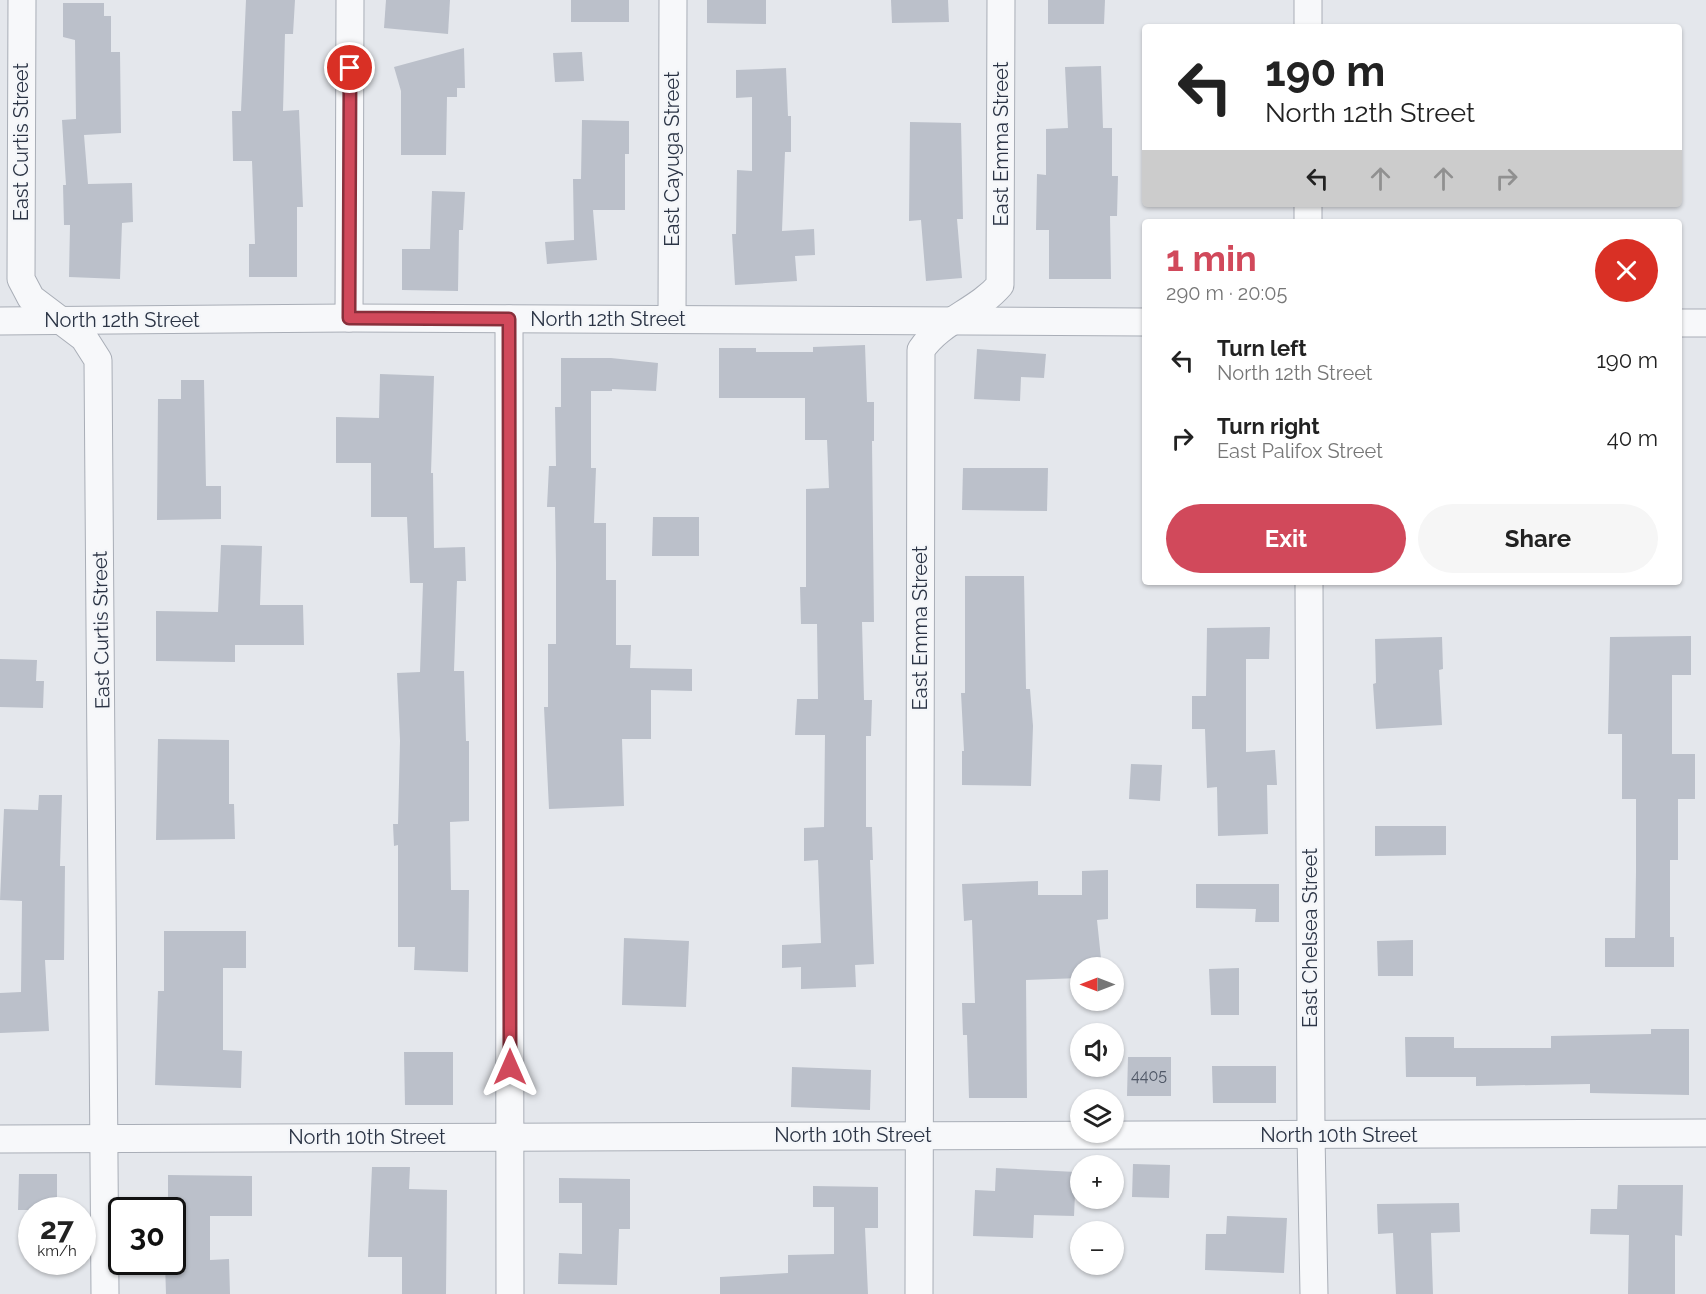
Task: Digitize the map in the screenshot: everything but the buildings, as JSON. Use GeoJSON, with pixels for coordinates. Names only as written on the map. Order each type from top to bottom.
{"type":"FeatureCollection","features":[{"type":"Feature","properties":{"kind":"street","name":"East Curtis Street"},"geometry":{"type":"LineString","coordinates":[[22,0],[21,279],[31,298],[65,321],[84,338],[98,360],[105,1294]]}},
{"type":"Feature","properties":{"kind":"street"},"geometry":{"type":"LineString","coordinates":[[349,318],[350,0]]}},
{"type":"Feature","properties":{"kind":"street","name":"East Cayuga Street"},"geometry":{"type":"LineString","coordinates":[[672,318],[673,0]]}},
{"type":"Feature","properties":{"kind":"street","name":"East Emma Street"},"geometry":{"type":"LineString","coordinates":[[919,1294],[921,350],[928,339],[988,299],[1000,285],[1001,0]]}},
{"type":"Feature","properties":{"kind":"street"},"geometry":{"type":"LineString","coordinates":[[1308,0],[1308,24]]}},
{"type":"Feature","properties":{"kind":"street","name":"North 12th Street"},"geometry":{"type":"LineString","coordinates":[[0,321],[672,318],[1142,322]]}},
{"type":"Feature","properties":{"kind":"street"},"geometry":{"type":"LineString","coordinates":[[509,319],[510,1294]]}},
{"type":"Feature","properties":{"kind":"street"},"geometry":{"type":"LineString","coordinates":[[1682,323],[1706,323]]}},
{"type":"Feature","properties":{"kind":"street","name":"East Chelsea Street"},"geometry":{"type":"LineString","coordinates":[[1309,585],[1311,1135],[1314,1294]]}},
{"type":"Feature","properties":{"kind":"street","name":"North 10th Street"},"geometry":{"type":"LineString","coordinates":[[0,1139],[1706,1133]]}},
{"type":"Feature","properties":{"kind":"route"},"geometry":{"type":"LineString","coordinates":[[350,68],[349,318],[509,319],[510,1067]]}}]}
